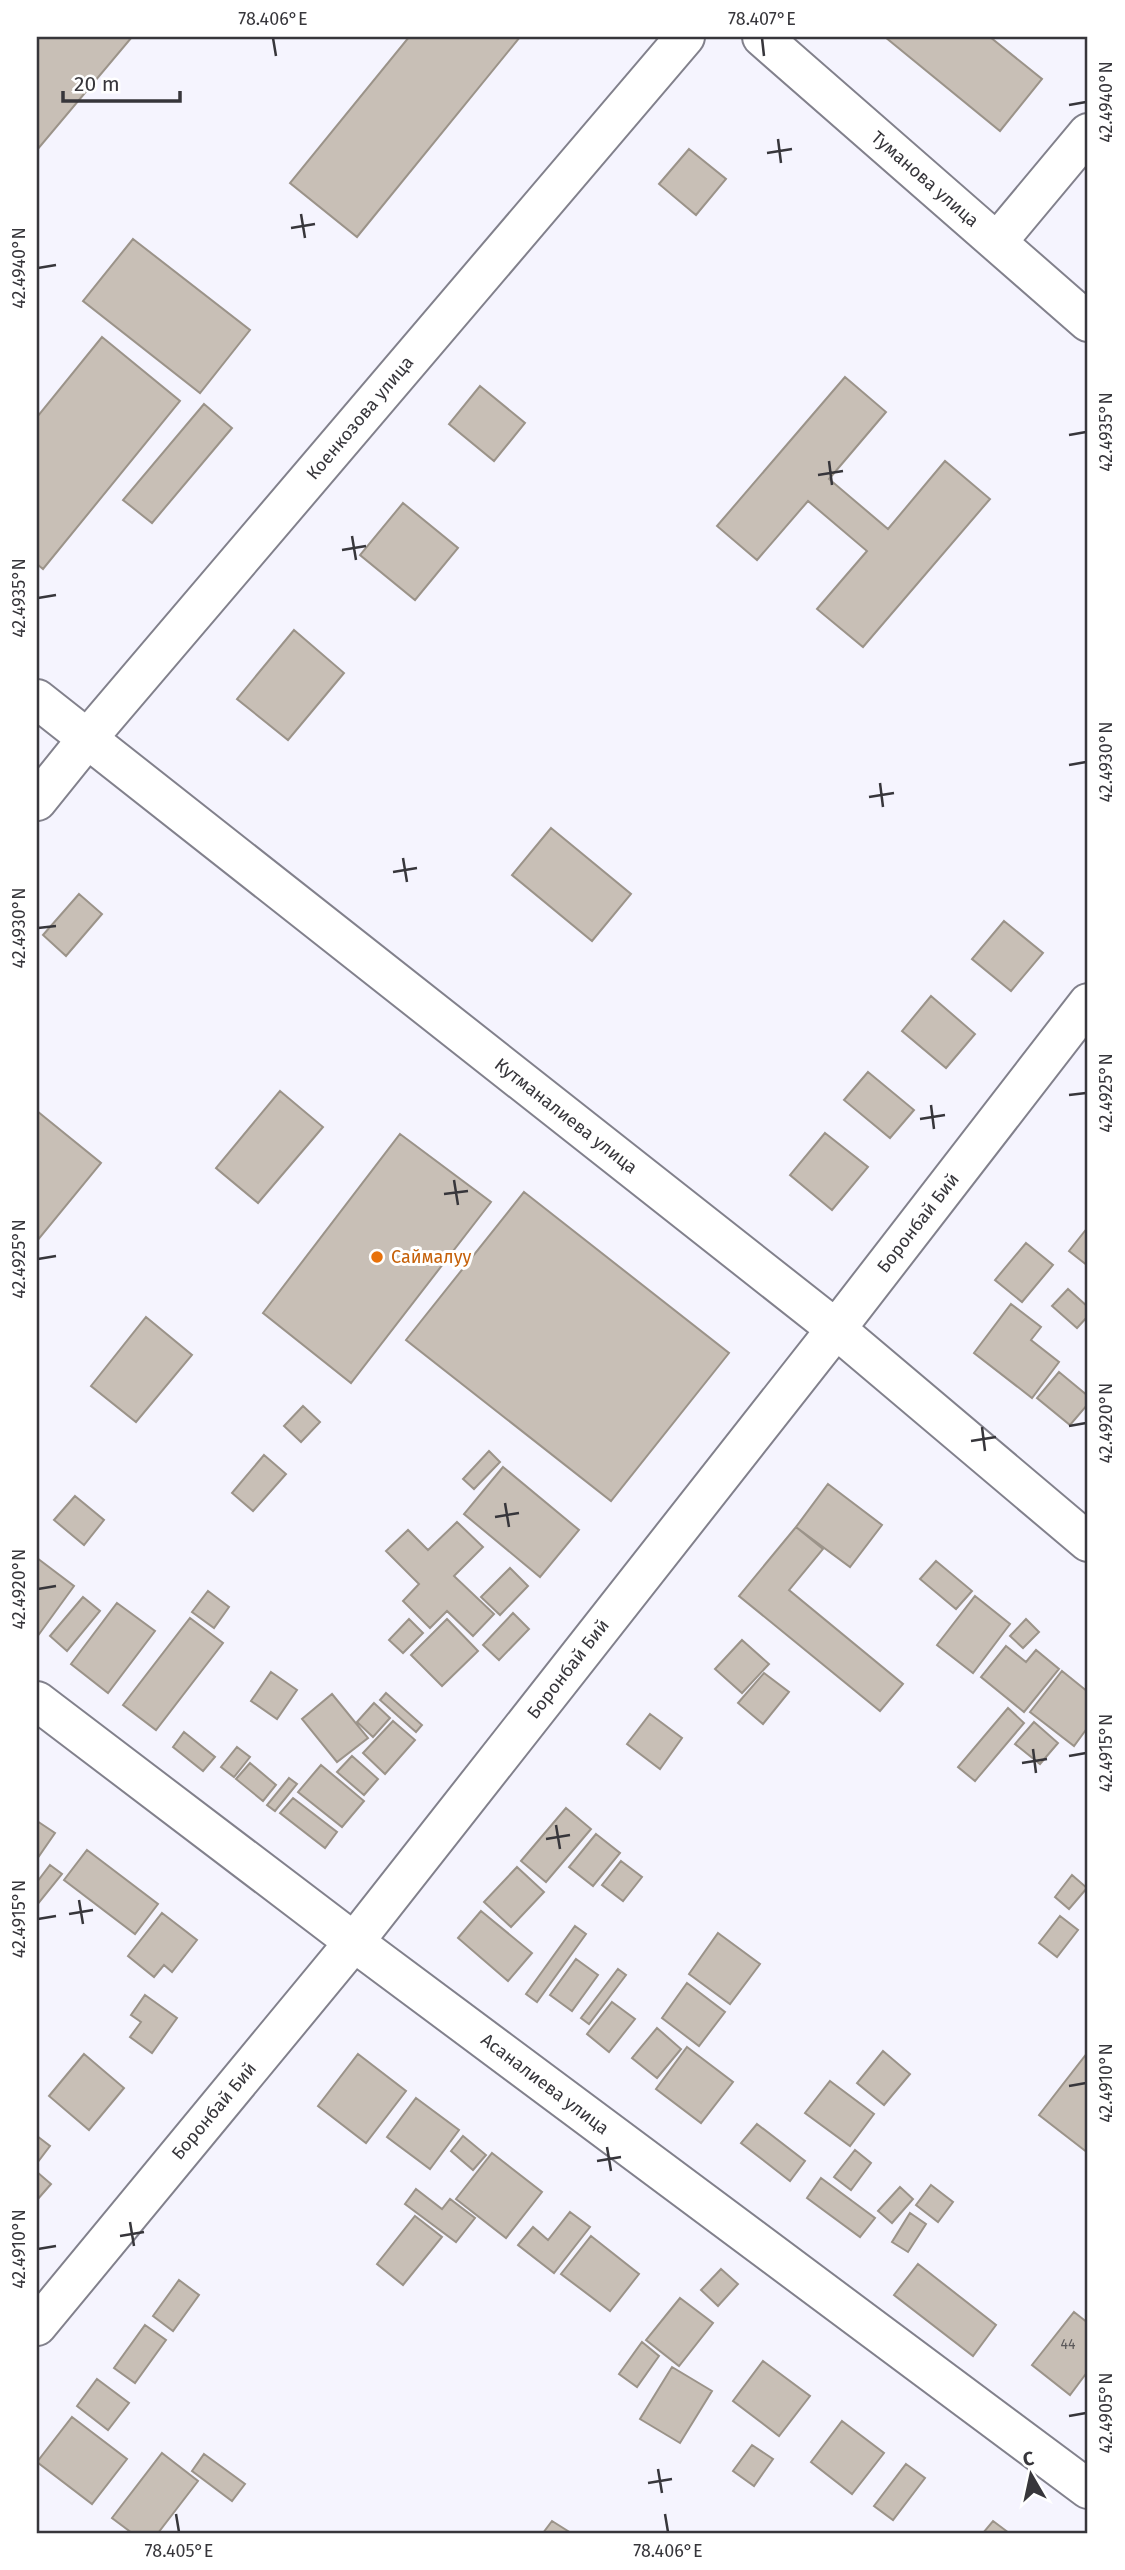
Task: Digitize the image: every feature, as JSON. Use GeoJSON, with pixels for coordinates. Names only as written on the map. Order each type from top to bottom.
{"type":"FeatureCollection","features":[{"type":"Feature","properties":{"kind":"street","name":"Коенкозова улица"},"geometry":{"type":"LineString","coordinates":[[37,801],[685,37]]}},
{"type":"Feature","properties":{"kind":"street","name":"Туманова улица"},"geometry":{"type":"LineString","coordinates":[[762,37],[1088,322]]}},
{"type":"Feature","properties":{"kind":"street"},"geometry":{"type":"LineString","coordinates":[[997,242],[1088,133]]}},
{"type":"Feature","properties":{"kind":"street","name":"Кутманалиева улица"},"geometry":{"type":"LineString","coordinates":[[37,699],[836,1329],[1088,1542]]}},
{"type":"Feature","properties":{"kind":"street","name":"Боронбай Бий"},"geometry":{"type":"LineString","coordinates":[[37,2326],[354,1942],[836,1329],[1088,1003]]}},
{"type":"Feature","properties":{"kind":"street","name":"Асаналиева улица"},"geometry":{"type":"LineString","coordinates":[[37,1701],[354,1942],[1088,2489]]}},
{"type":"Feature","properties":{"kind":"building"},"geometry":{"type":"Polygon","coordinates":[[[37,37],[132,37],[37,150],[37,37]]]}},
{"type":"Feature","properties":{"kind":"building"},"geometry":{"type":"Polygon","coordinates":[[[409,37],[520,37],[357,237],[290,183],[409,37]]]}},
{"type":"Feature","properties":{"kind":"building"},"geometry":{"type":"Polygon","coordinates":[[[885,37],[990,37],[1042,79],[1000,131],[885,37]]]}},
{"type":"Feature","properties":{"kind":"building"},"geometry":{"type":"Polygon","coordinates":[[[689,149],[726,179],[696,215],[659,184],[689,149]]]}},
{"type":"Feature","properties":{"kind":"building"},"geometry":{"type":"Polygon","coordinates":[[[133,239],[250,330],[200,393],[83,301],[133,239]]]}},
{"type":"Feature","properties":{"kind":"building"},"geometry":{"type":"Polygon","coordinates":[[[102,337],[180,401],[43,569],[37,564],[37,417],[102,337]]]}},
{"type":"Feature","properties":{"kind":"building"},"geometry":{"type":"Polygon","coordinates":[[[845,377],[886,412],[829,479],[888,529],[945,461],[990,499],[863,647],[817,609],[867,551],[808,501],[757,560],[717,526],[845,377]]]}},
{"type":"Feature","properties":{"kind":"building"},"geometry":{"type":"Polygon","coordinates":[[[480,386],[525,423],[494,461],[449,424],[480,386]]]}},
{"type":"Feature","properties":{"kind":"building"},"geometry":{"type":"Polygon","coordinates":[[[204,404],[232,428],[152,523],[123,500],[204,404]]]}},
{"type":"Feature","properties":{"kind":"building"},"geometry":{"type":"Polygon","coordinates":[[[403,503],[458,548],[415,600],[360,555],[403,503]]]}},
{"type":"Feature","properties":{"kind":"building"},"geometry":{"type":"Polygon","coordinates":[[[294,630],[344,673],[288,740],[237,699],[294,630]]]}},
{"type":"Feature","properties":{"kind":"building"},"geometry":{"type":"Polygon","coordinates":[[[551,828],[631,894],[592,941],[512,875],[551,828]]]}},
{"type":"Feature","properties":{"kind":"building"},"geometry":{"type":"Polygon","coordinates":[[[79,894],[102,914],[66,956],[43,935],[79,894]]]}},
{"type":"Feature","properties":{"kind":"building"},"geometry":{"type":"Polygon","coordinates":[[[1004,921],[1043,953],[1011,991],[972,959],[1004,921]]]}},
{"type":"Feature","properties":{"kind":"building"},"geometry":{"type":"Polygon","coordinates":[[[931,996],[975,1034],[946,1068],[902,1031],[931,996]]]}},
{"type":"Feature","properties":{"kind":"building"},"geometry":{"type":"Polygon","coordinates":[[[868,1072],[914,1110],[890,1138],[844,1100],[868,1072]]]}},
{"type":"Feature","properties":{"kind":"building"},"geometry":{"type":"Polygon","coordinates":[[[280,1091],[323,1127],[258,1203],[216,1168],[280,1091]]]}},
{"type":"Feature","properties":{"kind":"building"},"geometry":{"type":"Polygon","coordinates":[[[37,1111],[101,1163],[37,1241],[37,1111]]]}},
{"type":"Feature","properties":{"kind":"building"},"geometry":{"type":"Polygon","coordinates":[[[825,1133],[868,1167],[832,1210],[790,1175],[825,1133]]]}},
{"type":"Feature","properties":{"kind":"building","name":"Саймалуу"},"geometry":{"type":"Polygon","coordinates":[[[400,1134],[491,1202],[351,1383],[263,1313],[400,1134]]]}},
{"type":"Feature","properties":{"kind":"building"},"geometry":{"type":"Polygon","coordinates":[[[524,1192],[729,1353],[611,1501],[406,1340],[524,1192]]]}},
{"type":"Feature","properties":{"kind":"building"},"geometry":{"type":"Polygon","coordinates":[[[1088,1227],[1088,1266],[1069,1251],[1088,1227]]]}},
{"type":"Feature","properties":{"kind":"building"},"geometry":{"type":"Polygon","coordinates":[[[1026,1243],[1053,1265],[1022,1302],[995,1280],[1026,1243]]]}},
{"type":"Feature","properties":{"kind":"building"},"geometry":{"type":"Polygon","coordinates":[[[1068,1289],[1088,1307],[1088,1316],[1077,1328],[1052,1306],[1068,1289]]]}},
{"type":"Feature","properties":{"kind":"building"},"geometry":{"type":"Polygon","coordinates":[[[1011,1304],[1041,1327],[1031,1340],[1059,1362],[1032,1398],[974,1353],[1011,1304]]]}},
{"type":"Feature","properties":{"kind":"building"},"geometry":{"type":"Polygon","coordinates":[[[146,1317],[192,1355],[136,1422],[91,1386],[146,1317]]]}},
{"type":"Feature","properties":{"kind":"building"},"geometry":{"type":"Polygon","coordinates":[[[1059,1372],[1088,1396],[1088,1404],[1070,1425],[1037,1398],[1059,1372]]]}},
{"type":"Feature","properties":{"kind":"building"},"geometry":{"type":"Polygon","coordinates":[[[303,1406],[320,1422],[301,1442],[284,1426],[303,1406]]]}},
{"type":"Feature","properties":{"kind":"building"},"geometry":{"type":"Polygon","coordinates":[[[489,1451],[500,1462],[474,1489],[463,1479],[489,1451]]]}},
{"type":"Feature","properties":{"kind":"building"},"geometry":{"type":"Polygon","coordinates":[[[264,1455],[286,1474],[253,1511],[232,1493],[264,1455]]]}},
{"type":"Feature","properties":{"kind":"building"},"geometry":{"type":"Polygon","coordinates":[[[503,1467],[579,1530],[540,1577],[464,1514],[503,1467]]]}},
{"type":"Feature","properties":{"kind":"building"},"geometry":{"type":"Polygon","coordinates":[[[828,1484],[882,1525],[850,1567],[796,1527],[828,1484]]]}},
{"type":"Feature","properties":{"kind":"building"},"geometry":{"type":"Polygon","coordinates":[[[75,1496],[104,1520],[84,1545],[54,1520],[75,1496]]]}},
{"type":"Feature","properties":{"kind":"building"},"geometry":{"type":"Polygon","coordinates":[[[457,1522],[483,1547],[454,1576],[494,1614],[473,1636],[447,1611],[430,1628],[403,1601],[419,1584],[386,1551],[408,1530],[428,1550],[457,1522]]]}},
{"type":"Feature","properties":{"kind":"building"},"geometry":{"type":"Polygon","coordinates":[[[796,1527],[823,1549],[789,1590],[903,1684],[880,1711],[739,1596],[796,1527]]]}},
{"type":"Feature","properties":{"kind":"building"},"geometry":{"type":"Polygon","coordinates":[[[37,1558],[74,1586],[37,1637],[37,1558]]]}},
{"type":"Feature","properties":{"kind":"building"},"geometry":{"type":"Polygon","coordinates":[[[936,1561],[972,1591],[956,1609],[920,1579],[936,1561]]]}},
{"type":"Feature","properties":{"kind":"building"},"geometry":{"type":"Polygon","coordinates":[[[510,1568],[528,1586],[500,1615],[481,1597],[510,1568]]]}},
{"type":"Feature","properties":{"kind":"building"},"geometry":{"type":"Polygon","coordinates":[[[208,1591],[229,1607],[214,1628],[192,1612],[208,1591]]]}},
{"type":"Feature","properties":{"kind":"building"},"geometry":{"type":"Polygon","coordinates":[[[975,1596],[1010,1624],[973,1673],[937,1645],[975,1596]]]}},
{"type":"Feature","properties":{"kind":"building"},"geometry":{"type":"Polygon","coordinates":[[[83,1597],[100,1611],[67,1651],[50,1636],[83,1597]]]}},
{"type":"Feature","properties":{"kind":"building"},"geometry":{"type":"Polygon","coordinates":[[[117,1603],[155,1631],[108,1693],[71,1664],[117,1603]]]}},
{"type":"Feature","properties":{"kind":"building"},"geometry":{"type":"Polygon","coordinates":[[[513,1613],[529,1629],[499,1660],[483,1645],[513,1613]]]}},
{"type":"Feature","properties":{"kind":"building"},"geometry":{"type":"Polygon","coordinates":[[[190,1618],[223,1643],[156,1730],[123,1705],[190,1618]]]}},
{"type":"Feature","properties":{"kind":"building"},"geometry":{"type":"Polygon","coordinates":[[[409,1619],[423,1633],[403,1653],[389,1640],[409,1619]]]}},
{"type":"Feature","properties":{"kind":"building"},"geometry":{"type":"Polygon","coordinates":[[[447,1619],[478,1651],[442,1686],[411,1655],[447,1619]]]}},
{"type":"Feature","properties":{"kind":"building"},"geometry":{"type":"Polygon","coordinates":[[[1026,1619],[1039,1632],[1023,1648],[1010,1636],[1026,1619]]]}},
{"type":"Feature","properties":{"kind":"building"},"geometry":{"type":"Polygon","coordinates":[[[742,1640],[769,1664],[742,1693],[715,1669],[742,1640]]]}},
{"type":"Feature","properties":{"kind":"building"},"geometry":{"type":"Polygon","coordinates":[[[1006,1646],[1026,1662],[1036,1650],[1059,1669],[1024,1712],[981,1677],[1006,1646]]]}},
{"type":"Feature","properties":{"kind":"building"},"geometry":{"type":"Polygon","coordinates":[[[1062,1671],[1088,1692],[1088,1727],[1074,1746],[1030,1712],[1062,1671]]]}},
{"type":"Feature","properties":{"kind":"building"},"geometry":{"type":"Polygon","coordinates":[[[271,1672],[297,1690],[277,1719],[251,1701],[271,1672]]]}},
{"type":"Feature","properties":{"kind":"building"},"geometry":{"type":"Polygon","coordinates":[[[764,1673],[789,1692],[763,1724],[738,1703],[764,1673]]]}},
{"type":"Feature","properties":{"kind":"building"},"geometry":{"type":"Polygon","coordinates":[[[386,1693],[422,1725],[416,1732],[380,1700],[386,1693]]]}},
{"type":"Feature","properties":{"kind":"building"},"geometry":{"type":"Polygon","coordinates":[[[332,1694],[368,1738],[337,1762],[302,1719],[332,1694]]]}},
{"type":"Feature","properties":{"kind":"building"},"geometry":{"type":"Polygon","coordinates":[[[374,1703],[390,1718],[373,1737],[357,1722],[374,1703]]]}},
{"type":"Feature","properties":{"kind":"building"},"geometry":{"type":"Polygon","coordinates":[[[1008,1708],[1024,1723],[975,1781],[958,1767],[1008,1708]]]}},
{"type":"Feature","properties":{"kind":"building"},"geometry":{"type":"Polygon","coordinates":[[[650,1714],[682,1738],[660,1769],[627,1744],[650,1714]]]}},
{"type":"Feature","properties":{"kind":"building"},"geometry":{"type":"Polygon","coordinates":[[[393,1721],[415,1740],[385,1774],[363,1753],[393,1721]]]}},
{"type":"Feature","properties":{"kind":"building"},"geometry":{"type":"Polygon","coordinates":[[[1034,1722],[1058,1743],[1040,1764],[1015,1744],[1034,1722]]]}},
{"type":"Feature","properties":{"kind":"building"},"geometry":{"type":"Polygon","coordinates":[[[184,1732],[215,1757],[203,1771],[173,1747],[184,1732]]]}},
{"type":"Feature","properties":{"kind":"building"},"geometry":{"type":"Polygon","coordinates":[[[237,1747],[250,1757],[234,1777],[221,1767],[237,1747]]]}},
{"type":"Feature","properties":{"kind":"building"},"geometry":{"type":"Polygon","coordinates":[[[352,1756],[378,1779],[364,1795],[337,1772],[352,1756]]]}},
{"type":"Feature","properties":{"kind":"building"},"geometry":{"type":"Polygon","coordinates":[[[250,1763],[276,1785],[263,1801],[236,1779],[250,1763]]]}},
{"type":"Feature","properties":{"kind":"building"},"geometry":{"type":"Polygon","coordinates":[[[321,1765],[364,1801],[342,1827],[298,1792],[321,1765]]]}},
{"type":"Feature","properties":{"kind":"building"},"geometry":{"type":"Polygon","coordinates":[[[289,1778],[297,1784],[275,1811],[267,1805],[289,1778]]]}},
{"type":"Feature","properties":{"kind":"building"},"geometry":{"type":"Polygon","coordinates":[[[293,1798],[337,1832],[325,1848],[280,1813],[293,1798]]]}},
{"type":"Feature","properties":{"kind":"building"},"geometry":{"type":"Polygon","coordinates":[[[566,1808],[591,1829],[546,1882],[521,1861],[566,1808]]]}},
{"type":"Feature","properties":{"kind":"building"},"geometry":{"type":"Polygon","coordinates":[[[37,1821],[55,1833],[37,1859],[37,1821]]]}},
{"type":"Feature","properties":{"kind":"building"},"geometry":{"type":"Polygon","coordinates":[[[596,1834],[620,1853],[593,1886],[569,1867],[596,1834]]]}},
{"type":"Feature","properties":{"kind":"building"},"geometry":{"type":"Polygon","coordinates":[[[87,1850],[158,1904],[135,1934],[64,1880],[87,1850]]]}},
{"type":"Feature","properties":{"kind":"building"},"geometry":{"type":"Polygon","coordinates":[[[621,1861],[642,1877],[623,1901],[602,1885],[621,1861]]]}},
{"type":"Feature","properties":{"kind":"building"},"geometry":{"type":"Polygon","coordinates":[[[50,1865],[62,1874],[37,1905],[37,1882],[50,1865]]]}},
{"type":"Feature","properties":{"kind":"building"},"geometry":{"type":"Polygon","coordinates":[[[517,1867],[544,1892],[511,1927],[484,1902],[517,1867]]]}},
{"type":"Feature","properties":{"kind":"building"},"geometry":{"type":"Polygon","coordinates":[[[1072,1875],[1087,1888],[1069,1909],[1055,1897],[1072,1875]]]}},
{"type":"Feature","properties":{"kind":"building"},"geometry":{"type":"Polygon","coordinates":[[[481,1911],[532,1953],[508,1981],[458,1938],[481,1911]]]}},
{"type":"Feature","properties":{"kind":"building"},"geometry":{"type":"Polygon","coordinates":[[[162,1913],[197,1940],[172,1972],[164,1965],[154,1977],[128,1956],[162,1913]]]}},
{"type":"Feature","properties":{"kind":"building"},"geometry":{"type":"Polygon","coordinates":[[[1060,1916],[1078,1930],[1057,1957],[1039,1943],[1060,1916]]]}},
{"type":"Feature","properties":{"kind":"building"},"geometry":{"type":"Polygon","coordinates":[[[575,1926],[586,1934],[537,2002],[526,1994],[575,1926]]]}},
{"type":"Feature","properties":{"kind":"building"},"geometry":{"type":"Polygon","coordinates":[[[718,1933],[760,1964],[730,2004],[689,1974],[718,1933]]]}},
{"type":"Feature","properties":{"kind":"building"},"geometry":{"type":"Polygon","coordinates":[[[576,1959],[598,1975],[572,2011],[550,1995],[576,1959]]]}},
{"type":"Feature","properties":{"kind":"building"},"geometry":{"type":"Polygon","coordinates":[[[618,1969],[626,1975],[589,2024],[581,2018],[618,1969]]]}},
{"type":"Feature","properties":{"kind":"building"},"geometry":{"type":"Polygon","coordinates":[[[687,1983],[725,2012],[699,2046],[662,2018],[687,1983]]]}},
{"type":"Feature","properties":{"kind":"building"},"geometry":{"type":"Polygon","coordinates":[[[145,1995],[177,2018],[152,2053],[130,2037],[141,2022],[131,2015],[145,1995]]]}},
{"type":"Feature","properties":{"kind":"building"},"geometry":{"type":"Polygon","coordinates":[[[612,2002],[635,2019],[609,2052],[587,2034],[612,2002]]]}},
{"type":"Feature","properties":{"kind":"building"},"geometry":{"type":"Polygon","coordinates":[[[657,2028],[681,2049],[657,2078],[632,2058],[657,2028]]]}},
{"type":"Feature","properties":{"kind":"building"},"geometry":{"type":"Polygon","coordinates":[[[687,2047],[733,2082],[701,2123],[656,2089],[687,2047]]]}},
{"type":"Feature","properties":{"kind":"building"},"geometry":{"type":"Polygon","coordinates":[[[883,2051],[910,2074],[884,2105],[857,2083],[883,2051]]]}},
{"type":"Feature","properties":{"kind":"building"},"geometry":{"type":"Polygon","coordinates":[[[1088,2052],[1088,2153],[1039,2115],[1088,2052]]]}},
{"type":"Feature","properties":{"kind":"building"},"geometry":{"type":"Polygon","coordinates":[[[84,2054],[124,2088],[89,2130],[49,2096],[84,2054]]]}},
{"type":"Feature","properties":{"kind":"building"},"geometry":{"type":"Polygon","coordinates":[[[358,2054],[406,2091],[366,2143],[318,2106],[358,2054]]]}},
{"type":"Feature","properties":{"kind":"building"},"geometry":{"type":"Polygon","coordinates":[[[830,2081],[874,2114],[850,2146],[805,2113],[830,2081]]]}},
{"type":"Feature","properties":{"kind":"building"},"geometry":{"type":"Polygon","coordinates":[[[416,2098],[459,2130],[430,2169],[387,2137],[416,2098]]]}},
{"type":"Feature","properties":{"kind":"building"},"geometry":{"type":"Polygon","coordinates":[[[757,2124],[805,2161],[790,2181],[741,2143],[757,2124]]]}},
{"type":"Feature","properties":{"kind":"building"},"geometry":{"type":"Polygon","coordinates":[[[37,2136],[50,2146],[37,2163],[37,2136]]]}},
{"type":"Feature","properties":{"kind":"building"},"geometry":{"type":"Polygon","coordinates":[[[463,2136],[486,2155],[473,2170],[451,2151],[463,2136]]]}},
{"type":"Feature","properties":{"kind":"building"},"geometry":{"type":"Polygon","coordinates":[[[855,2150],[871,2163],[851,2190],[834,2177],[855,2150]]]}},
{"type":"Feature","properties":{"kind":"building"},"geometry":{"type":"Polygon","coordinates":[[[492,2153],[542,2192],[506,2238],[456,2199],[492,2153]]]}},
{"type":"Feature","properties":{"kind":"building"},"geometry":{"type":"Polygon","coordinates":[[[37,2172],[51,2184],[37,2200],[37,2172]]]}},
{"type":"Feature","properties":{"kind":"building"},"geometry":{"type":"Polygon","coordinates":[[[821,2178],[875,2218],[860,2237],[807,2198],[821,2178]]]}},
{"type":"Feature","properties":{"kind":"building"},"geometry":{"type":"Polygon","coordinates":[[[931,2185],[953,2202],[938,2222],[916,2205],[931,2185]]]}},
{"type":"Feature","properties":{"kind":"building"},"geometry":{"type":"Polygon","coordinates":[[[900,2187],[913,2199],[892,2223],[878,2211],[900,2187]]]}},
{"type":"Feature","properties":{"kind":"building"},"geometry":{"type":"Polygon","coordinates":[[[416,2189],[442,2209],[450,2199],[475,2218],[456,2242],[405,2204],[416,2189]]]}},
{"type":"Feature","properties":{"kind":"building"},"geometry":{"type":"Polygon","coordinates":[[[570,2212],[590,2227],[554,2273],[518,2245],[533,2227],[548,2240],[570,2212]]]}},
{"type":"Feature","properties":{"kind":"building"},"geometry":{"type":"Polygon","coordinates":[[[910,2213],[926,2224],[908,2252],[892,2242],[910,2213]]]}},
{"type":"Feature","properties":{"kind":"building"},"geometry":{"type":"Polygon","coordinates":[[[415,2216],[442,2237],[403,2285],[377,2264],[415,2216]]]}},
{"type":"Feature","properties":{"kind":"building"},"geometry":{"type":"Polygon","coordinates":[[[591,2236],[639,2274],[610,2311],[561,2274],[591,2236]]]}},
{"type":"Feature","properties":{"kind":"building"},"geometry":{"type":"Polygon","coordinates":[[[918,2264],[996,2325],[973,2356],[894,2295],[918,2264]]]}},
{"type":"Feature","properties":{"kind":"building"},"geometry":{"type":"Polygon","coordinates":[[[721,2269],[738,2284],[718,2306],[701,2290],[721,2269]]]}},
{"type":"Feature","properties":{"kind":"building"},"geometry":{"type":"Polygon","coordinates":[[[179,2280],[199,2295],[173,2331],[153,2316],[179,2280]]]}},
{"type":"Feature","properties":{"kind":"building"},"geometry":{"type":"Polygon","coordinates":[[[680,2298],[713,2323],[679,2366],[646,2340],[680,2298]]]}},
{"type":"Feature","properties":{"kind":"building"},"geometry":{"type":"Polygon","coordinates":[[[1074,2312],[1088,2323],[1088,2371],[1070,2395],[1032,2365],[1074,2312]]]}},
{"type":"Feature","properties":{"kind":"building"},"geometry":{"type":"Polygon","coordinates":[[[145,2325],[166,2340],[135,2383],[114,2368],[145,2325]]]}},
{"type":"Feature","properties":{"kind":"building"},"geometry":{"type":"Polygon","coordinates":[[[642,2342],[659,2356],[637,2387],[619,2374],[642,2342]]]}},
{"type":"Feature","properties":{"kind":"building"},"geometry":{"type":"Polygon","coordinates":[[[763,2361],[810,2396],[779,2436],[733,2401],[763,2361]]]}},
{"type":"Feature","properties":{"kind":"building"},"geometry":{"type":"Polygon","coordinates":[[[672,2367],[712,2391],[680,2443],[640,2419],[672,2367]]]}},
{"type":"Feature","properties":{"kind":"building"},"geometry":{"type":"Polygon","coordinates":[[[97,2379],[129,2403],[108,2430],[77,2406],[97,2379]]]}},
{"type":"Feature","properties":{"kind":"building"},"geometry":{"type":"Polygon","coordinates":[[[72,2417],[127,2459],[92,2504],[37,2462],[72,2417]]]}},
{"type":"Feature","properties":{"kind":"building"},"geometry":{"type":"Polygon","coordinates":[[[842,2421],[884,2453],[852,2494],[811,2462],[842,2421]]]}},
{"type":"Feature","properties":{"kind":"building"},"geometry":{"type":"Polygon","coordinates":[[[752,2445],[773,2459],[754,2486],[733,2471],[752,2445]]]}},
{"type":"Feature","properties":{"kind":"building"},"geometry":{"type":"Polygon","coordinates":[[[162,2453],[198,2481],[158,2533],[132,2533],[112,2518],[162,2453]]]}},
{"type":"Feature","properties":{"kind":"building"},"geometry":{"type":"Polygon","coordinates":[[[204,2454],[245,2484],[232,2501],[192,2471],[204,2454]]]}},
{"type":"Feature","properties":{"kind":"building"},"geometry":{"type":"Polygon","coordinates":[[[906,2464],[925,2478],[893,2520],[874,2506],[906,2464]]]}},
{"type":"Feature","properties":{"kind":"building"},"geometry":{"type":"Polygon","coordinates":[[[552,2521],[571,2533],[543,2533],[552,2521]]]}},
{"type":"Feature","properties":{"kind":"building"},"geometry":{"type":"Polygon","coordinates":[[[993,2521],[1009,2533],[983,2533],[993,2521]]]}},
{"type":"Feature","properties":{"kind":"place","name":"Саймалуу"},"geometry":{"type":"Point","coordinates":[377,1257]}}]}
